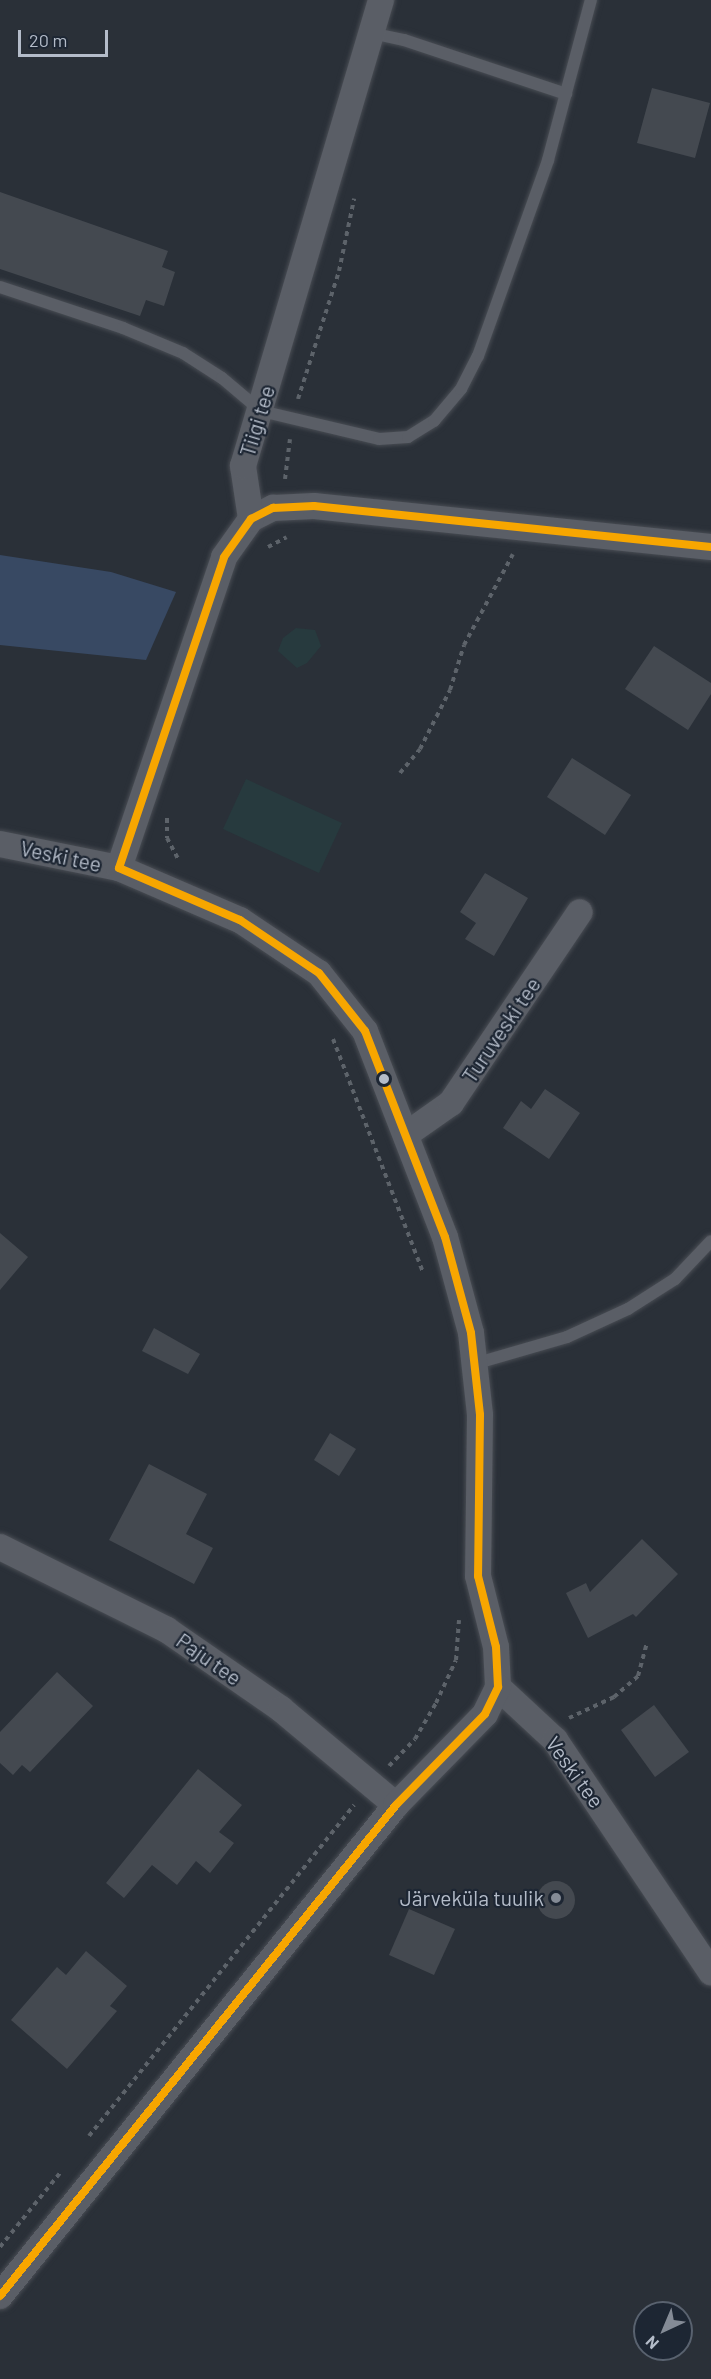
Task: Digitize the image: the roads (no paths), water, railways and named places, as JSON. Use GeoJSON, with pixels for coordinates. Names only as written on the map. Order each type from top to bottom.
{"type":"FeatureCollection","features":[{"type":"Feature","properties":{"kind":"street","name":"Tiigi tee"},"geometry":{"type":"LineString","coordinates":[[251,519],[243,466],[381,0]]}},
{"type":"Feature","properties":{"kind":"street"},"geometry":{"type":"LineString","coordinates":[[119,868],[224,557],[251,519],[273,508],[314,506],[711,547]]}},
{"type":"Feature","properties":{"kind":"street","name":"Veski tee"},"geometry":{"type":"LineString","coordinates":[[0,844],[119,868],[240,920],[319,973],[365,1030],[445,1237],[471,1333],[480,1415],[478,1576],[496,1647],[498,1687],[555,1740],[711,1972]]}},
{"type":"Feature","properties":{"kind":"street","name":"Turuveski tee"},"geometry":{"type":"LineString","coordinates":[[407,1134],[451,1103],[580,912]]}},
{"type":"Feature","properties":{"kind":"street","name":"Paju tee"},"geometry":{"type":"LineString","coordinates":[[0,1547],[167,1630],[281,1709],[396,1805]]}},
{"type":"Feature","properties":{"kind":"street"},"geometry":{"type":"LineString","coordinates":[[0,2296],[396,1805],[485,1714],[498,1687]]}},
{"type":"Feature","properties":{"kind":"lane"},"geometry":{"type":"LineString","coordinates":[[0,287],[123,328],[183,353],[222,378],[261,411],[292,421],[379,439],[408,437],[434,421],[455,397],[478,357],[520,246],[566,94],[591,0]]}},
{"type":"Feature","properties":{"kind":"lane"},"geometry":{"type":"LineString","coordinates":[[371,33],[404,40],[566,94]]}},
{"type":"Feature","properties":{"kind":"lane"},"geometry":{"type":"LineString","coordinates":[[474,1364],[567,1337],[628,1309],[675,1279],[711,1241]]}},
{"type":"Feature","properties":{"kind":"water"},"geometry":{"type":"Polygon","coordinates":[[[0,555],[111,572],[176,592],[146,660],[0,645],[0,555]]]}},
{"type":"Feature","properties":{"kind":"place","name":"Järveküla tuulik"},"geometry":{"type":"Point","coordinates":[556,1898]}}]}
